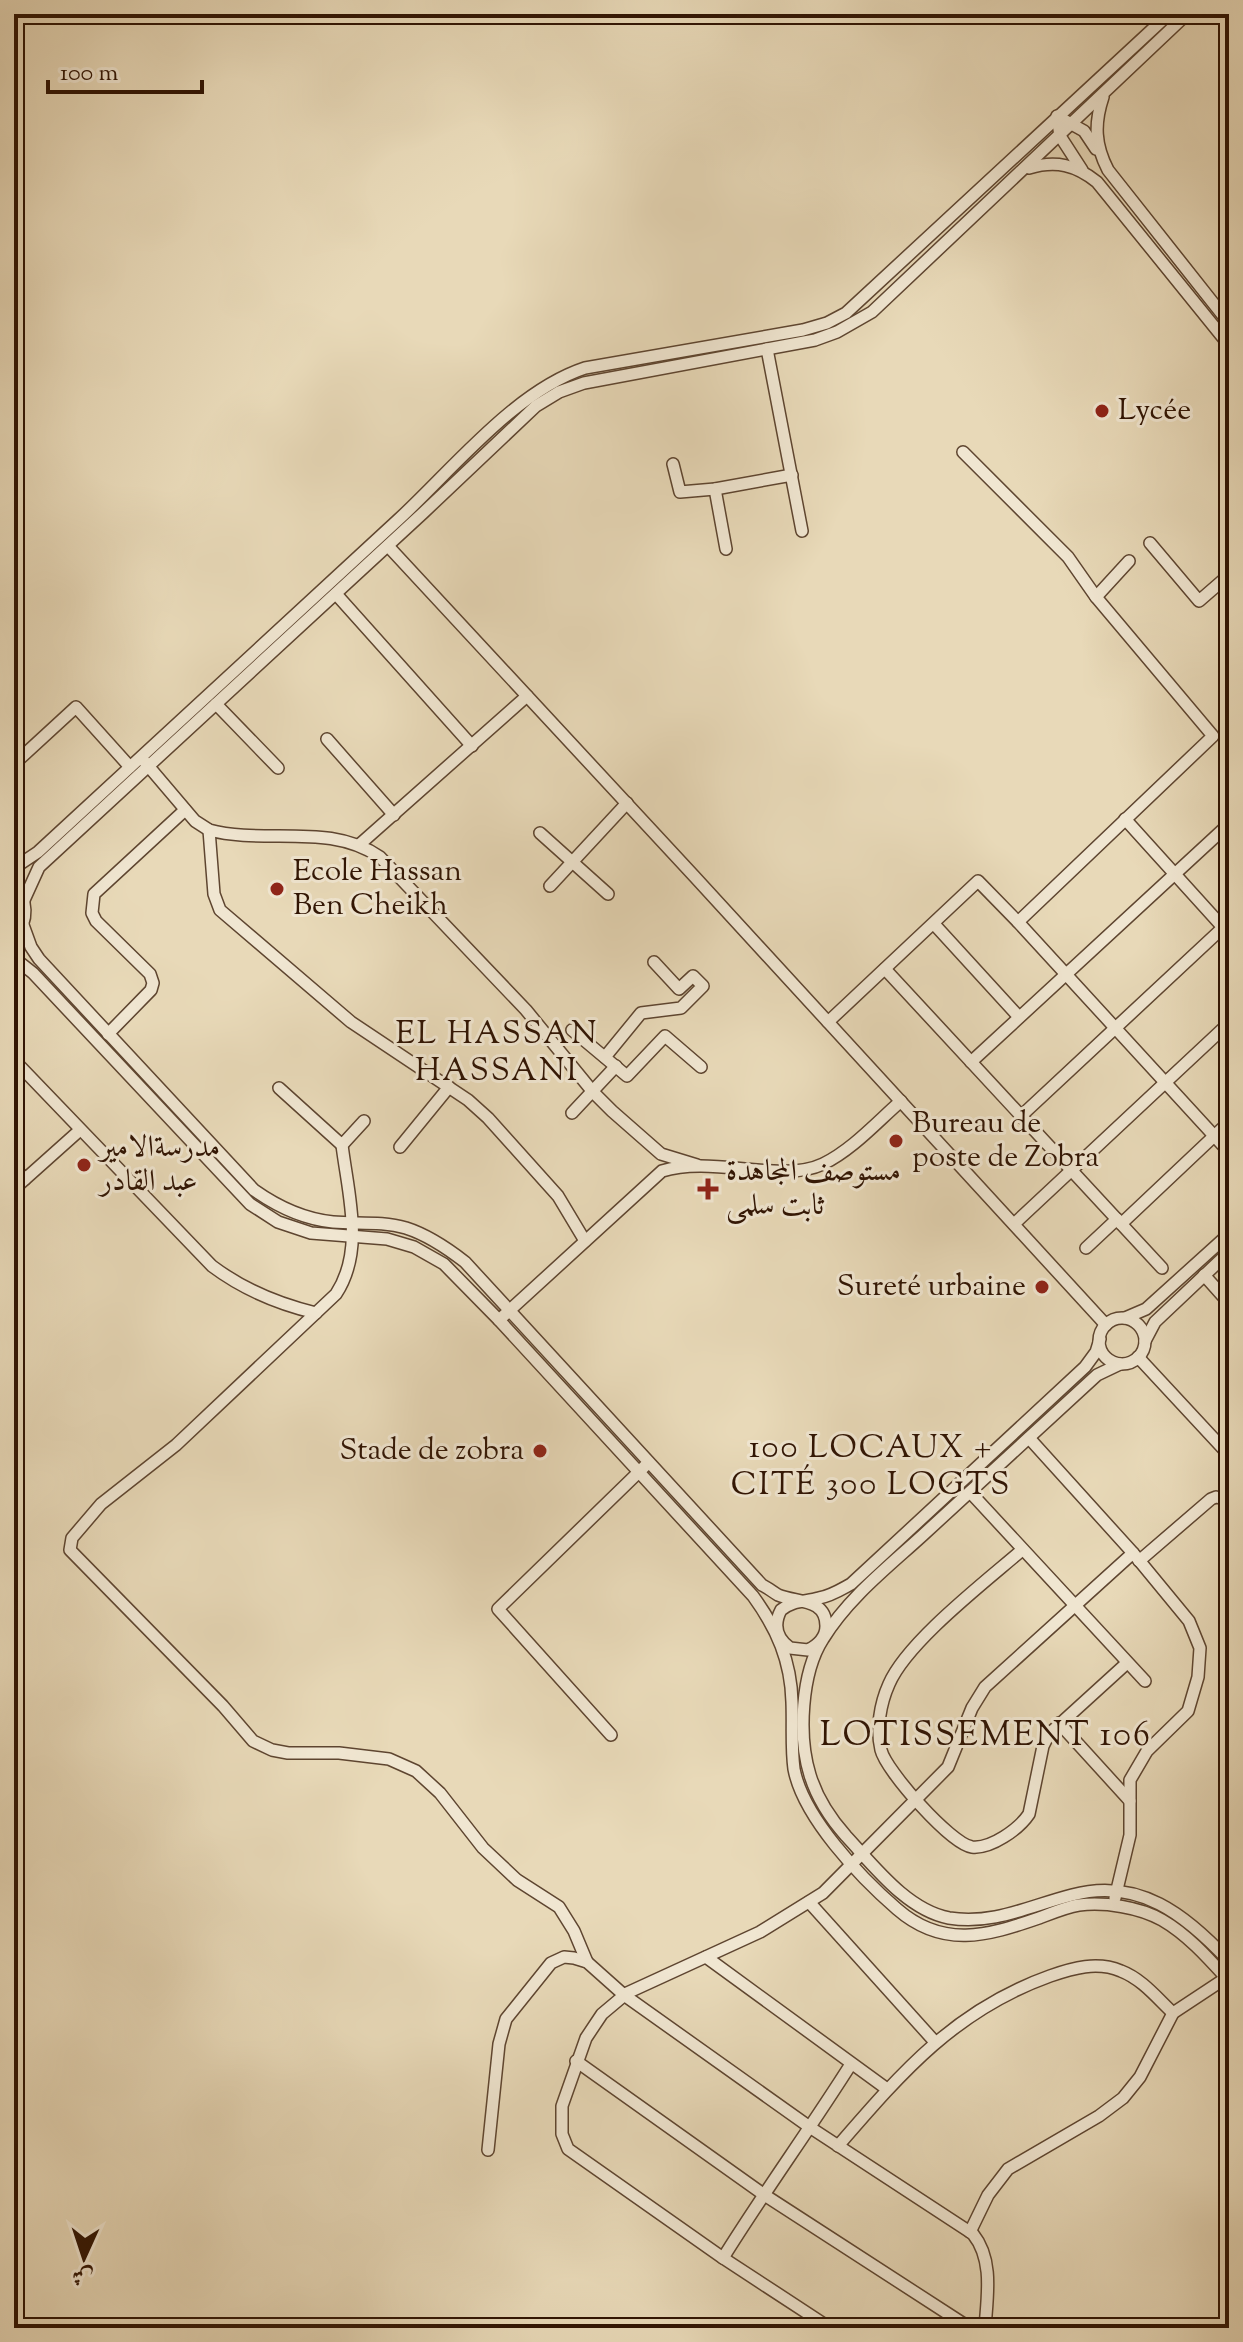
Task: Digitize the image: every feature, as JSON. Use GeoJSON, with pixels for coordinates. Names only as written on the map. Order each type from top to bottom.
{"type":"FeatureCollection","features":[{"type":"Feature","properties":{"kind":"street"},"geometry":{"type":"LineString","coordinates":[[24,900],[39,867],[144,762],[521,402],[562,375],[585,368],[803,330],[846,313],[1169,14]]}},
{"type":"Feature","properties":{"kind":"street"},"geometry":{"type":"LineString","coordinates":[[14,868],[38,852],[130,767],[144,762],[216,704],[536,406],[559,392],[584,383],[815,340],[837,332],[872,312],[1187,14]]}},
{"type":"Feature","properties":{"kind":"street"},"geometry":{"type":"LineString","coordinates":[[1101,156],[1096,127],[1104,94]]}},
{"type":"Feature","properties":{"kind":"street"},"geometry":{"type":"LineString","coordinates":[[1057,116],[1084,131],[1108,170],[1229,323]]}},
{"type":"Feature","properties":{"kind":"street"},"geometry":{"type":"LineString","coordinates":[[1057,116],[1060,136],[1082,170],[1097,182],[1229,345]]}},
{"type":"Feature","properties":{"kind":"street"},"geometry":{"type":"LineString","coordinates":[[1025,170],[1053,163],[1082,170]]}},
{"type":"Feature","properties":{"kind":"street"},"geometry":{"type":"LineString","coordinates":[[767,349],[802,531]]}},
{"type":"Feature","properties":{"kind":"street"},"geometry":{"type":"LineString","coordinates":[[963,452],[1068,557],[1096,597],[1213,736],[1018,922]]}},
{"type":"Feature","properties":{"kind":"street"},"geometry":{"type":"LineString","coordinates":[[673,464],[680,492],[792,475]]}},
{"type":"Feature","properties":{"kind":"street"},"geometry":{"type":"LineString","coordinates":[[715,489],[726,549]]}},
{"type":"Feature","properties":{"kind":"street"},"geometry":{"type":"LineString","coordinates":[[1150,543],[1199,601],[1229,575]]}},
{"type":"Feature","properties":{"kind":"street"},"geometry":{"type":"LineString","coordinates":[[388,546],[1106,1325]]}},
{"type":"Feature","properties":{"kind":"street"},"geometry":{"type":"LineString","coordinates":[[1096,597],[1129,561]]}},
{"type":"Feature","properties":{"kind":"street"},"geometry":{"type":"LineString","coordinates":[[336,594],[472,746]]}},
{"type":"Feature","properties":{"kind":"street"},"geometry":{"type":"LineString","coordinates":[[359,845],[527,696]]}},
{"type":"Feature","properties":{"kind":"street"},"geometry":{"type":"LineString","coordinates":[[216,704],[278,768]]}},
{"type":"Feature","properties":{"kind":"street"},"geometry":{"type":"LineString","coordinates":[[14,764],[76,707],[130,767]]}},
{"type":"Feature","properties":{"kind":"street"},"geometry":{"type":"LineString","coordinates":[[327,739],[394,815]]}},
{"type":"Feature","properties":{"kind":"street"},"geometry":{"type":"LineString","coordinates":[[144,762],[201,827],[333,838],[359,845],[380,857],[526,1010],[593,1092],[655,1150],[675,1160],[697,1165]]}},
{"type":"Feature","properties":{"kind":"street"},"geometry":{"type":"LineString","coordinates":[[550,886],[627,803]]}},
{"type":"Feature","properties":{"kind":"street"},"geometry":{"type":"LineString","coordinates":[[108,1034],[151,990],[153,983],[150,974],[96,921],[92,913],[94,894],[185,810]]}},
{"type":"Feature","properties":{"kind":"street"},"geometry":{"type":"LineString","coordinates":[[1021,1116],[1227,928],[1125,819]]}},
{"type":"Feature","properties":{"kind":"street"},"geometry":{"type":"LineString","coordinates":[[971,1062],[1229,824]]}},
{"type":"Feature","properties":{"kind":"street"},"geometry":{"type":"LineString","coordinates":[[209,830],[214,894],[220,910],[351,1022],[449,1087],[488,1118],[558,1196],[585,1241]]}},
{"type":"Feature","properties":{"kind":"street"},"geometry":{"type":"LineString","coordinates":[[540,833],[608,894]]}},
{"type":"Feature","properties":{"kind":"street"},"geometry":{"type":"LineString","coordinates":[[828,1022],[978,881],[1229,1152]]}},
{"type":"Feature","properties":{"kind":"street"},"geometry":{"type":"LineString","coordinates":[[14,882],[26,908],[23,925],[14,938]]}},
{"type":"Feature","properties":{"kind":"street"},"geometry":{"type":"LineString","coordinates":[[934,924],[1019,1017]]}},
{"type":"Feature","properties":{"kind":"street"},"geometry":{"type":"LineString","coordinates":[[23,925],[39,959],[254,1190],[273,1204],[314,1219],[387,1224],[426,1236],[465,1262],[762,1585],[776,1594],[813,1603],[824,1616],[826,1624],[804,1696],[809,1772],[825,1809],[863,1854],[908,1898],[925,1911],[965,1920],[991,1919],[1095,1890],[1116,1892],[1146,1898],[1180,1915],[1199,1929],[1229,1961]]}},
{"type":"Feature","properties":{"kind":"street"},"geometry":{"type":"LineString","coordinates":[[14,958],[33,973],[250,1204],[270,1218],[329,1237],[387,1239],[428,1254],[460,1279],[753,1596],[783,1643],[799,1650],[816,1646],[855,1598],[1097,1375],[1138,1357],[1155,1322],[1229,1252]]}},
{"type":"Feature","properties":{"kind":"street"},"geometry":{"type":"LineString","coordinates":[[605,1057],[641,1013],[681,1008],[703,986],[693,976],[679,989],[654,962]]}},
{"type":"Feature","properties":{"kind":"street"},"geometry":{"type":"LineString","coordinates":[[885,969],[1162,1268]]}},
{"type":"Feature","properties":{"kind":"street"},"geometry":{"type":"LineString","coordinates":[[1014,1224],[1229,1023]]}},
{"type":"Feature","properties":{"kind":"street"},"geometry":{"type":"LineString","coordinates":[[572,1030],[627,1076],[665,1036],[701,1067]]}},
{"type":"Feature","properties":{"kind":"street"},"geometry":{"type":"LineString","coordinates":[[14,1060],[212,1266],[235,1283],[262,1296],[316,1313]]}},
{"type":"Feature","properties":{"kind":"street"},"geometry":{"type":"LineString","coordinates":[[572,1113],[616,1066]]}},
{"type":"Feature","properties":{"kind":"street"},"geometry":{"type":"LineString","coordinates":[[400,1147],[449,1087]]}},
{"type":"Feature","properties":{"kind":"street"},"geometry":{"type":"LineString","coordinates":[[279,1088],[342,1145],[353,1237],[350,1268],[345,1281],[336,1294],[176,1445],[101,1504],[72,1538],[70,1550],[213,1695],[253,1741],[288,1753],[339,1753],[389,1759],[416,1771],[440,1793],[483,1848],[517,1880],[559,1907],[574,1931],[587,1962],[624,1995],[811,2128],[970,2232],[984,2254],[988,2293],[985,2328]]}},
{"type":"Feature","properties":{"kind":"street"},"geometry":{"type":"LineString","coordinates":[[499,1320],[651,1179],[674,1167],[697,1165],[788,1170],[812,1168],[836,1157],[901,1101]]}},
{"type":"Feature","properties":{"kind":"street"},"geometry":{"type":"LineString","coordinates":[[342,1145],[364,1121]]}},
{"type":"Feature","properties":{"kind":"street"},"geometry":{"type":"LineString","coordinates":[[1086,1248],[1229,1122]]}},
{"type":"Feature","properties":{"kind":"street"},"geometry":{"type":"LineString","coordinates":[[14,1189],[80,1130]]}},
{"type":"Feature","properties":{"kind":"street"},"geometry":{"type":"LineString","coordinates":[[651,1179],[658,1165],[655,1150]]}},
{"type":"Feature","properties":{"kind":"street"},"geometry":{"type":"LineString","coordinates":[[14,1167],[25,1179]]}},
{"type":"Feature","properties":{"kind":"street"},"geometry":{"type":"LineString","coordinates":[[970,2232],[988,2195],[1008,2169],[1099,2116],[1132,2088],[1173,2013],[1228,1979],[1207,1956],[1161,1919],[1112,1906],[1078,1905],[998,1932],[973,1937],[936,1931],[898,1910],[853,1865],[814,1815],[795,1771],[793,1699],[787,1659],[776,1627],[781,1610],[788,1604],[835,1593],[851,1584],[1085,1367],[1096,1352],[1106,1325],[1112,1320],[1146,1309],[1229,1234]]}},
{"type":"Feature","properties":{"kind":"street"},"geometry":{"type":"LineString","coordinates":[[1204,1275],[1229,1303]]}},
{"type":"Feature","properties":{"kind":"street"},"geometry":{"type":"LineString","coordinates":[[1125,1318],[1139,1325],[1145,1341]]}},
{"type":"Feature","properties":{"kind":"street"},"geometry":{"type":"LineString","coordinates":[[1100,1339],[1104,1354],[1120,1364]]}},
{"type":"Feature","properties":{"kind":"street"},"geometry":{"type":"LineString","coordinates":[[1138,1357],[1229,1455]]}},
{"type":"Feature","properties":{"kind":"street"},"geometry":{"type":"LineString","coordinates":[[1029,1438],[1189,1621],[1200,1648],[1198,1677],[1188,1711],[1160,1737],[1134,1768],[1130,1780],[1130,1835],[1112,1906]]}},
{"type":"Feature","properties":{"kind":"street"},"geometry":{"type":"LineString","coordinates":[[611,1735],[498,1609],[649,1461]]}},
{"type":"Feature","properties":{"kind":"street"},"geometry":{"type":"LineString","coordinates":[[970,1492],[1145,1681]]}},
{"type":"Feature","properties":{"kind":"street"},"geometry":{"type":"LineString","coordinates":[[830,2328],[723,2258],[568,2149],[562,2134],[562,2106],[586,2038],[602,2014],[624,1995],[760,1932],[809,1902],[853,1865],[948,1767],[972,1708],[985,1687],[1073,1605],[1211,1499],[1229,1500]]}},
{"type":"Feature","properties":{"kind":"street"},"geometry":{"type":"LineString","coordinates":[[1022,1550],[909,1654],[889,1683],[879,1719],[881,1751],[892,1772],[916,1800],[956,1839],[971,1847],[987,1844],[1009,1833],[1029,1814],[1043,1746],[1059,1723],[1127,1663]]}},
{"type":"Feature","properties":{"kind":"street"},"geometry":{"type":"LineString","coordinates":[[1059,1723],[1130,1801]]}},
{"type":"Feature","properties":{"kind":"street"},"geometry":{"type":"LineString","coordinates":[[809,1902],[935,2042]]}},
{"type":"Feature","properties":{"kind":"street"},"geometry":{"type":"LineString","coordinates":[[488,2150],[499,2044],[506,2019],[551,1963],[564,1957],[587,1962]]}},
{"type":"Feature","properties":{"kind":"street"},"geometry":{"type":"LineString","coordinates":[[706,1957],[887,2089]]}},
{"type":"Feature","properties":{"kind":"street"},"geometry":{"type":"LineString","coordinates":[[838,2146],[887,2089],[935,2042],[990,2002],[1027,1985],[1089,1966],[1121,1971],[1137,1979],[1173,2013]]}},
{"type":"Feature","properties":{"kind":"street"},"geometry":{"type":"LineString","coordinates":[[576,2061],[763,2194],[970,2328]]}},
{"type":"Feature","properties":{"kind":"street"},"geometry":{"type":"LineString","coordinates":[[723,2258],[851,2064]]}},
{"type":"Feature","properties":{"kind":"place","name":"Lycée"},"geometry":{"type":"Point","coordinates":[1102,411]}},
{"type":"Feature","properties":{"kind":"place","name":"Ecole Hassan Ben Cheikh"},"geometry":{"type":"Point","coordinates":[277,889]}},
{"type":"Feature","properties":{"kind":"place","name":"Bureau de poste de Zobra"},"geometry":{"type":"Point","coordinates":[896,1141]}},
{"type":"Feature","properties":{"kind":"place","name":"مدرسةالامير عبد القادر"},"geometry":{"type":"Point","coordinates":[84,1165]}},
{"type":"Feature","properties":{"kind":"place","name":"مستوصف المجاهدة ثابت سلمى"},"geometry":{"type":"Point","coordinates":[708,1189]}},
{"type":"Feature","properties":{"kind":"place","name":"Sureté urbaine"},"geometry":{"type":"Point","coordinates":[1042,1287]}},
{"type":"Feature","properties":{"kind":"place","name":"Stade de zobra"},"geometry":{"type":"Point","coordinates":[540,1451]}},
{"type":"Feature","properties":{"kind":"district","name":"EL HASSAN HASSANI"},"geometry":{"type":"Point","coordinates":[497,1054]}},
{"type":"Feature","properties":{"kind":"district","name":"100 LOCAUX + CITÉ 300 LOGTS"},"geometry":{"type":"Point","coordinates":[871,1468]}},
{"type":"Feature","properties":{"kind":"district","name":"LOTISSEMENT 106"},"geometry":{"type":"Point","coordinates":[986,1736]}}]}
